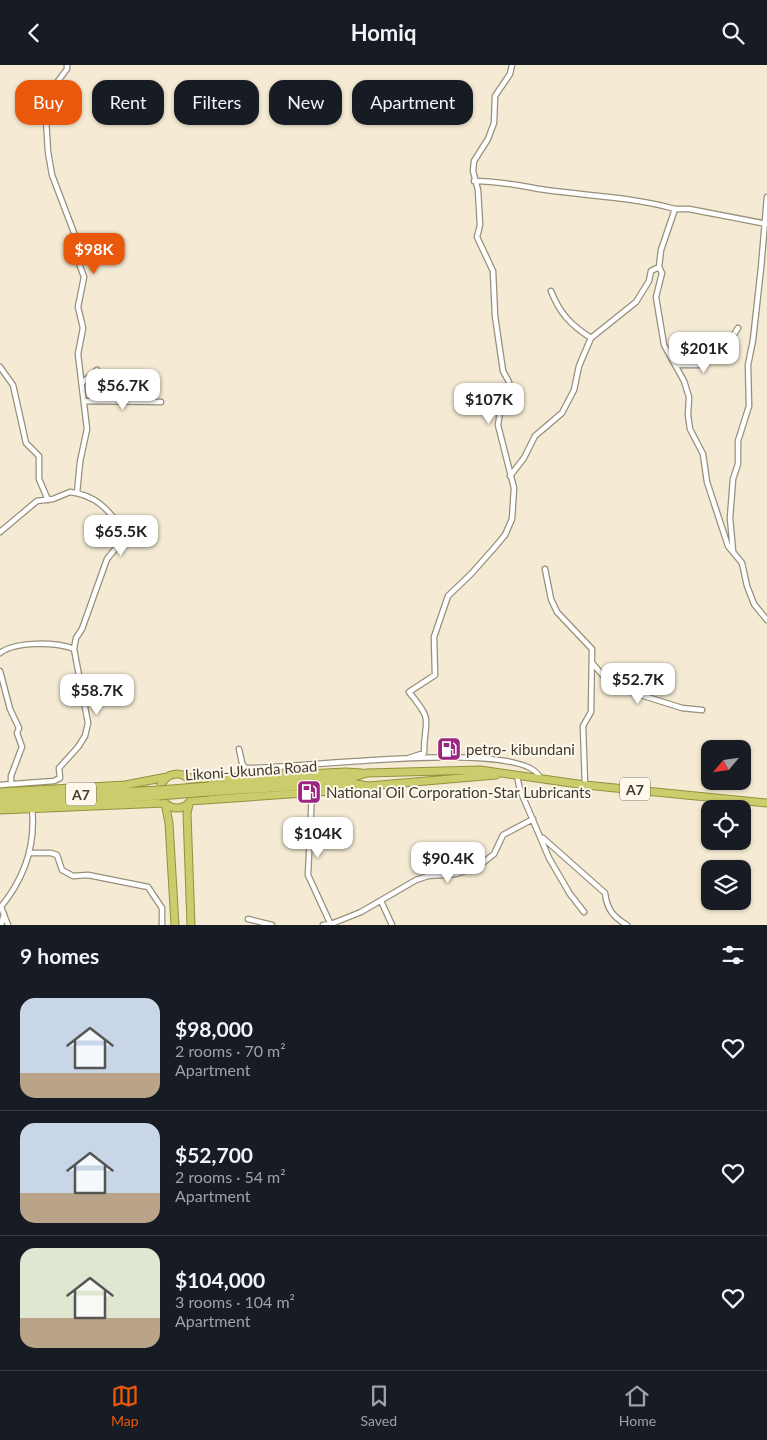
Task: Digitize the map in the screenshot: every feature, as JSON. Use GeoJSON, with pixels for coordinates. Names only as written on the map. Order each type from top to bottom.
{"type":"FeatureCollection","features":[{"type":"Feature","properties":{"kind":"highway","name":"Likoni-Ukunda Road"},"geometry":{"type":"LineString","coordinates":[[1,801],[159,796],[351,780],[367,773],[455,769],[480,770],[504,775]]}},
{"type":"Feature","properties":{"kind":"highway"},"geometry":{"type":"LineString","coordinates":[[1,801],[125,785],[177,774],[202,779],[346,772],[367,773]]}},
{"type":"Feature","properties":{"kind":"highway","name":"Likoni-Ukunda Road"},"geometry":{"type":"LineString","coordinates":[[351,780],[368,786],[517,775],[585,785],[767,803]]}},
{"type":"Feature","properties":{"kind":"highway"},"geometry":{"type":"LineString","coordinates":[[167,777],[161,784],[160,791],[165,803],[169,823],[175,925]]}},
{"type":"Feature","properties":{"kind":"highway"},"geometry":{"type":"LineString","coordinates":[[186,777],[193,788],[187,813],[191,925]]}},
{"type":"Feature","properties":{"kind":"highway"},"geometry":{"type":"LineString","coordinates":[[1,801],[32,808],[165,803],[170,807],[180,808],[190,801],[347,790],[368,786]]}},
{"type":"Feature","properties":{"kind":"street"},"geometry":{"type":"LineString","coordinates":[[67,65],[67,69],[55,85],[48,105],[46,119],[48,152],[52,175],[76,238],[76,255],[84,277],[78,307],[83,328],[78,354],[87,429],[80,462],[77,493]]}},
{"type":"Feature","properties":{"kind":"street"},"geometry":{"type":"LineString","coordinates":[[409,758],[424,753],[428,720],[426,712],[409,692],[435,675],[434,637],[450,591],[471,574],[505,535],[513,512],[514,489],[498,425],[503,394],[508,382],[503,371],[493,271],[477,237],[480,213],[478,190],[474,181],[474,161],[493,128],[495,96],[510,74],[512,65]]}},
{"type":"Feature","properties":{"kind":"street"},"geometry":{"type":"LineString","coordinates":[[474,181],[507,182],[546,190],[631,200],[765,224]]}},
{"type":"Feature","properties":{"kind":"street"},"geometry":{"type":"LineString","coordinates":[[733,553],[730,518],[733,479],[738,464],[738,441],[750,406],[748,365],[761,268],[767,197]]}},
{"type":"Feature","properties":{"kind":"street"},"geometry":{"type":"LineString","coordinates":[[675,209],[661,250],[659,267],[662,273],[656,297],[664,345],[684,381],[689,397],[688,415],[690,429],[703,455],[707,482],[728,547],[742,563],[747,586],[754,604],[767,620]]}},
{"type":"Feature","properties":{"kind":"street"},"geometry":{"type":"LineString","coordinates":[[510,476],[524,458],[535,436],[562,413],[574,389],[579,366],[591,338],[636,302],[649,281],[651,271],[659,267]]}},
{"type":"Feature","properties":{"kind":"street"},"geometry":{"type":"LineString","coordinates":[[551,291],[559,310],[578,330],[591,338]]}},
{"type":"Feature","properties":{"kind":"street"},"geometry":{"type":"LineString","coordinates":[[676,365],[697,367],[704,361],[722,355],[738,328]]}},
{"type":"Feature","properties":{"kind":"street"},"geometry":{"type":"LineString","coordinates":[[704,361],[708,347]]}},
{"type":"Feature","properties":{"kind":"street"},"geometry":{"type":"LineString","coordinates":[[0,367],[13,385],[26,443],[39,456],[39,479],[48,500]]}},
{"type":"Feature","properties":{"kind":"street"},"geometry":{"type":"LineString","coordinates":[[82,383],[98,370]]}},
{"type":"Feature","properties":{"kind":"street"},"geometry":{"type":"LineString","coordinates":[[84,401],[161,402]]}},
{"type":"Feature","properties":{"kind":"street"},"geometry":{"type":"LineString","coordinates":[[0,532],[37,501],[48,500],[66,492],[77,493],[105,506],[122,530],[120,543],[107,559],[82,629],[76,638],[74,649],[88,723],[85,736],[59,768],[60,777],[54,781],[0,785]]}},
{"type":"Feature","properties":{"kind":"street"},"geometry":{"type":"LineString","coordinates":[[545,569],[551,599],[557,612],[592,647],[593,664],[590,687],[592,712],[584,726],[585,785]]}},
{"type":"Feature","properties":{"kind":"street"},"geometry":{"type":"LineString","coordinates":[[0,653],[15,647],[34,644],[66,646],[74,649]]}},
{"type":"Feature","properties":{"kind":"street"},"geometry":{"type":"LineString","coordinates":[[593,664],[612,686],[682,708],[702,710]]}},
{"type":"Feature","properties":{"kind":"street"},"geometry":{"type":"LineString","coordinates":[[0,671],[10,709],[19,728],[17,733],[22,747],[11,776],[11,784]]}},
{"type":"Feature","properties":{"kind":"street"},"geometry":{"type":"LineString","coordinates":[[239,749],[242,763],[246,768],[409,758],[491,757],[512,760],[528,765],[539,773],[540,778]]}},
{"type":"Feature","properties":{"kind":"street"},"geometry":{"type":"LineString","coordinates":[[517,775],[520,790],[555,868],[570,894],[584,912]]}},
{"type":"Feature","properties":{"kind":"street"},"geometry":{"type":"LineString","coordinates":[[312,792],[308,875],[331,925]]}},
{"type":"Feature","properties":{"kind":"street"},"geometry":{"type":"LineString","coordinates":[[4,914],[1,924],[8,925],[4,914],[1,907],[14,889],[31,853],[34,829],[32,808]]}},
{"type":"Feature","properties":{"kind":"street"},"geometry":{"type":"LineString","coordinates":[[323,925],[331,925],[361,912],[416,879],[428,875],[456,874],[479,866],[494,854],[503,835],[533,819]]}},
{"type":"Feature","properties":{"kind":"street"},"geometry":{"type":"LineString","coordinates":[[542,838],[605,893],[606,907],[618,920],[627,925]]}},
{"type":"Feature","properties":{"kind":"street"},"geometry":{"type":"LineString","coordinates":[[31,853],[51,853],[57,855],[62,870],[73,876],[88,875],[148,887],[162,907],[162,925]]}},
{"type":"Feature","properties":{"kind":"street"},"geometry":{"type":"LineString","coordinates":[[381,901],[392,925]]}},
{"type":"Feature","properties":{"kind":"street"},"geometry":{"type":"LineString","coordinates":[[248,919],[272,925]]}},
{"type":"Feature","properties":{"kind":"place","name":"petro- kibundani"},"geometry":{"type":"Point","coordinates":[449,749]}},
{"type":"Feature","properties":{"kind":"place","name":"National Oil Corporation-Star Lubricants"},"geometry":{"type":"Point","coordinates":[309,792]}}]}
